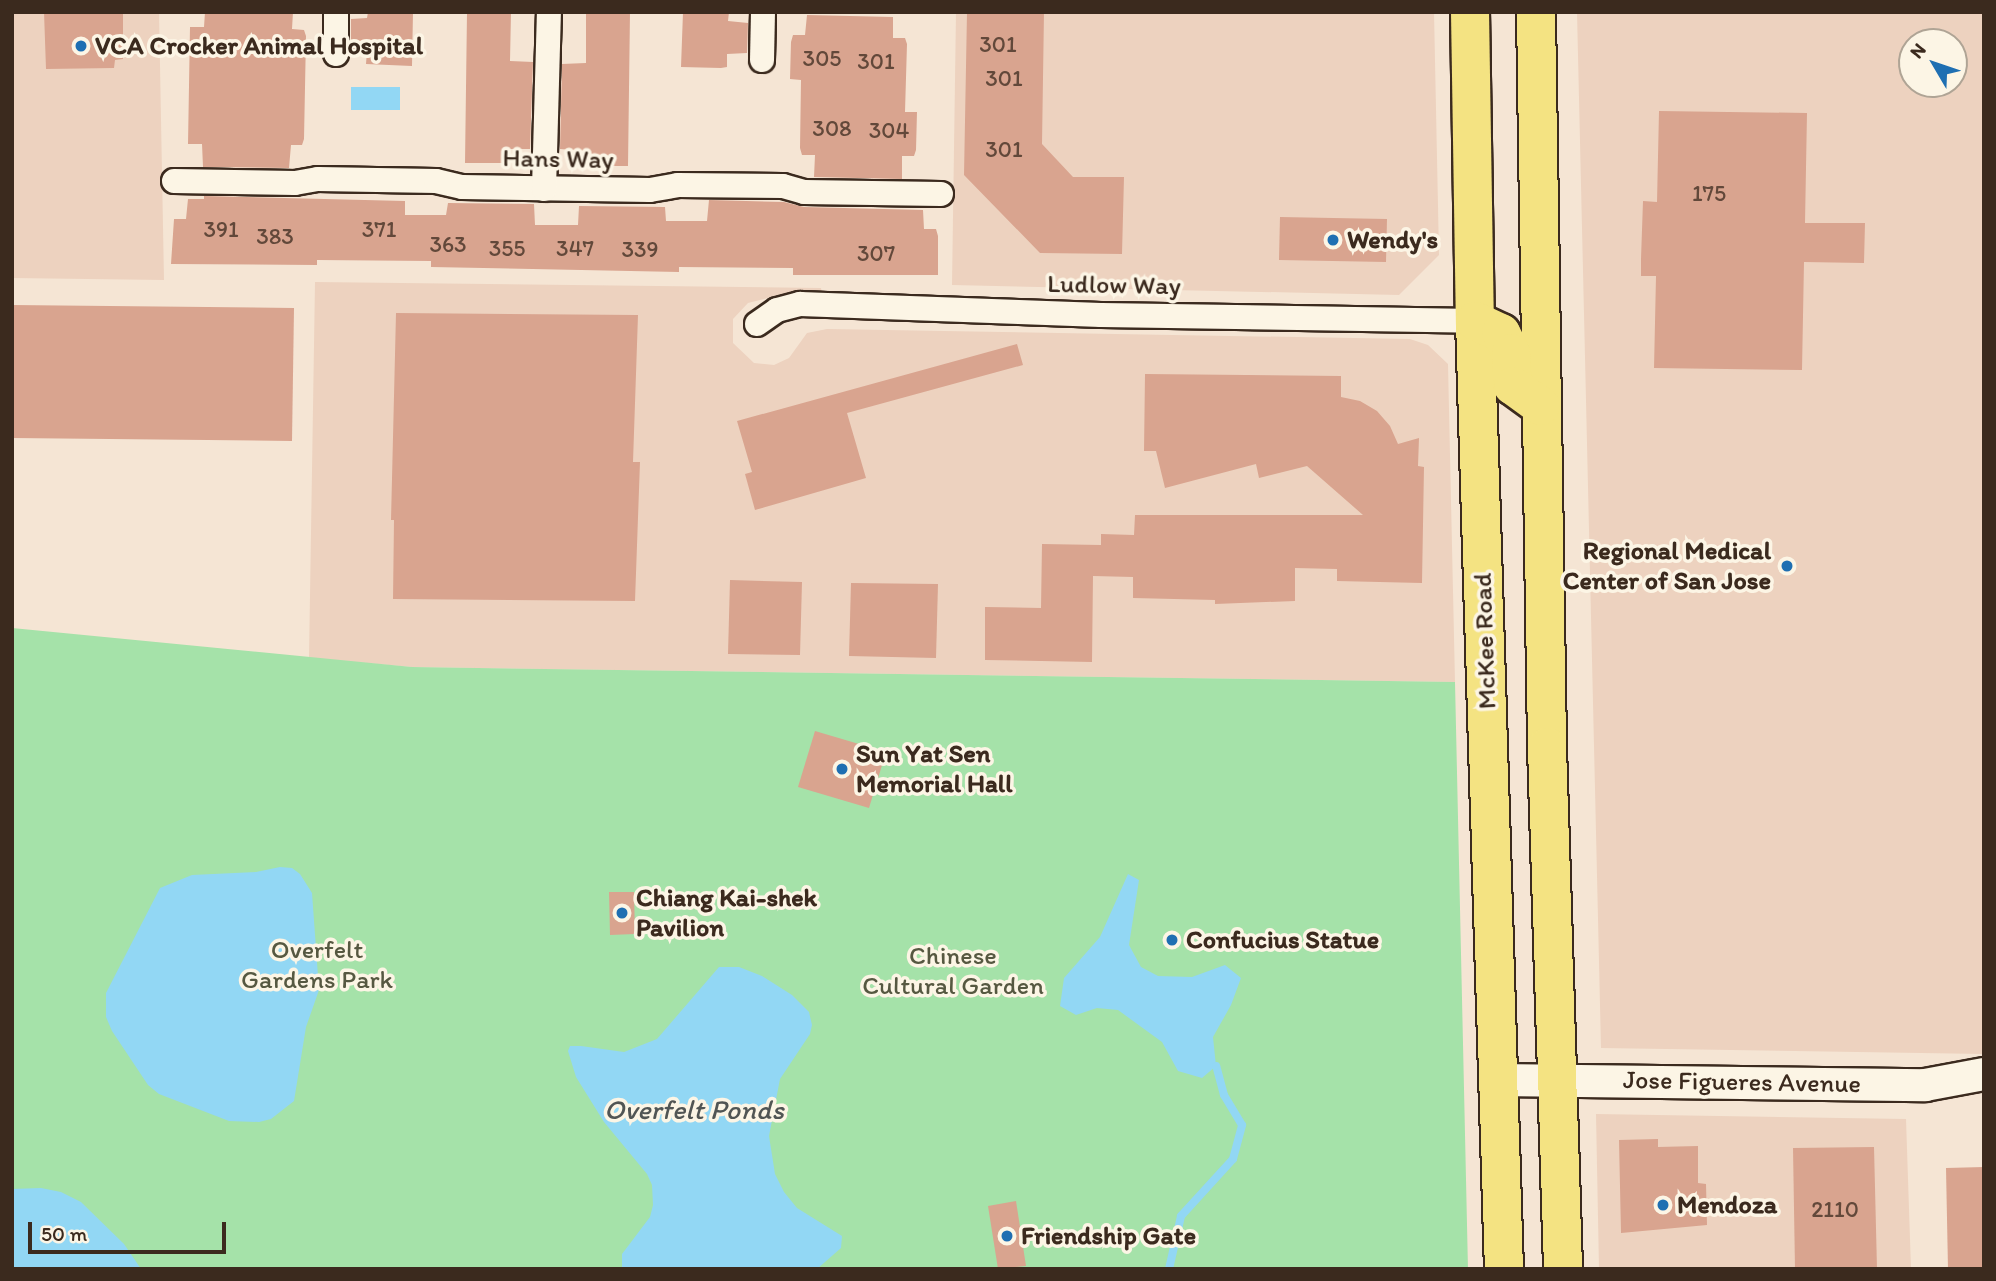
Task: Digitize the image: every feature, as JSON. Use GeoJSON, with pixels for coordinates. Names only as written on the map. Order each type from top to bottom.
{"type":"FeatureCollection","features":[{"type":"Feature","properties":{"kind":"main road","name":"McKee Road"},"geometry":{"type":"LineString","coordinates":[[1470,12],[1475,321],[1504,1269]]}},
{"type":"Feature","properties":{"kind":"main road"},"geometry":{"type":"LineString","coordinates":[[1537,16],[1541,406],[1555,1080],[1560,1129],[1563,1269]]}},
{"type":"Feature","properties":{"kind":"main road"},"geometry":{"type":"LineString","coordinates":[[1475,321],[1501,333],[1511,353],[1513,386],[1541,406]]}},
{"type":"Feature","properties":{"kind":"street"},"geometry":{"type":"LineString","coordinates":[[336,12],[336,54]]}},
{"type":"Feature","properties":{"kind":"street"},"geometry":{"type":"LineString","coordinates":[[544,189],[548,12]]}},
{"type":"Feature","properties":{"kind":"street"},"geometry":{"type":"LineString","coordinates":[[762,60],[763,12]]}},
{"type":"Feature","properties":{"kind":"street","name":"Hans Way"},"geometry":{"type":"LineString","coordinates":[[174,181],[436,181],[462,187],[650,190],[677,185],[770,186],[804,192],[941,194]]}},
{"type":"Feature","properties":{"kind":"street","name":"Ludlow Way"},"geometry":{"type":"LineString","coordinates":[[757,324],[777,310],[800,304],[1101,315],[1475,321]]}},
{"type":"Feature","properties":{"kind":"street","name":"Jose Figueres Avenue"},"geometry":{"type":"LineString","coordinates":[[1499,1080],[1924,1085],[1984,1074]]}},
{"type":"Feature","properties":{"kind":"shaded area"},"geometry":{"type":"Polygon","coordinates":[[[12,12],[159,12],[164,280],[12,278],[12,12]]]}},
{"type":"Feature","properties":{"kind":"shaded area"},"geometry":{"type":"Polygon","coordinates":[[[956,12],[1434,12],[1439,255],[1399,295],[952,285],[956,12]]]}},
{"type":"Feature","properties":{"kind":"shaded area","name":"Regional Medical Center of San Jose"},"geometry":{"type":"Polygon","coordinates":[[[1577,12],[1984,12],[1984,1054],[1601,1048],[1577,12]]]}},
{"type":"Feature","properties":{"kind":"shaded area"},"geometry":{"type":"Polygon","coordinates":[[[315,282],[821,288],[822,294],[784,294],[748,303],[733,319],[733,343],[754,363],[774,365],[789,358],[807,333],[827,329],[1410,339],[1428,345],[1448,364],[1455,682],[412,667],[309,658],[315,282]]]}},
{"type":"Feature","properties":{"kind":"shaded area"},"geometry":{"type":"Polygon","coordinates":[[[1596,1114],[1906,1119],[1911,1269],[1599,1269],[1596,1114]]]}},
{"type":"Feature","properties":{"kind":"green space","name":"Overfelt Gardens Park"},"geometry":{"type":"Polygon","coordinates":[[[12,628],[412,667],[1455,682],[1468,1269],[12,1269],[12,628]]]}},
{"type":"Feature","properties":{"kind":"water"},"geometry":{"type":"Polygon","coordinates":[[[351,87],[400,87],[400,110],[351,110],[351,87]]]}},
{"type":"Feature","properties":{"kind":"water"},"geometry":{"type":"Polygon","coordinates":[[[280,867],[292,868],[300,874],[312,893],[319,990],[306,1027],[294,1101],[271,1119],[259,1122],[229,1121],[159,1094],[148,1085],[112,1031],[106,1017],[106,993],[160,888],[192,875],[256,872],[280,867]]]}},
{"type":"Feature","properties":{"kind":"water"},"geometry":{"type":"Polygon","coordinates":[[[1128,874],[1139,880],[1129,945],[1141,967],[1158,976],[1192,977],[1225,965],[1241,978],[1231,1005],[1213,1037],[1216,1066],[1202,1078],[1178,1071],[1162,1042],[1118,1010],[1097,1008],[1076,1015],[1060,1006],[1064,978],[1100,937],[1128,874]]]}},
{"type":"Feature","properties":{"kind":"water","name":"Overfelt Ponds"},"geometry":{"type":"Polygon","coordinates":[[[719,967],[739,967],[762,976],[792,995],[809,1012],[812,1025],[810,1034],[780,1079],[769,1136],[775,1174],[784,1192],[797,1208],[842,1236],[841,1248],[817,1269],[622,1269],[622,1254],[650,1217],[653,1205],[652,1185],[647,1174],[604,1122],[576,1077],[568,1051],[570,1046],[581,1046],[624,1052],[657,1039],[719,967]]]}},
{"type":"Feature","properties":{"kind":"water"},"geometry":{"type":"Polygon","coordinates":[[[41,1188],[61,1192],[81,1202],[124,1244],[141,1269],[12,1269],[12,1189],[41,1188]]]}},
{"type":"Feature","properties":{"kind":"building","name":"VCA Crocker Animal Hospital"},"geometry":{"type":"Polygon","coordinates":[[[44,12],[123,12],[123,59],[115,60],[114,68],[46,69],[44,12]]]}},
{"type":"Feature","properties":{"kind":"building"},"geometry":{"type":"Polygon","coordinates":[[[205,12],[293,12],[292,29],[304,30],[306,36],[304,139],[302,145],[291,145],[289,168],[203,167],[202,144],[188,144],[190,27],[204,27],[205,12]]]}},
{"type":"Feature","properties":{"kind":"building"},"geometry":{"type":"Polygon","coordinates":[[[368,12],[413,12],[412,66],[366,64],[367,51],[351,49],[351,19],[367,18],[368,12]]]}},
{"type":"Feature","properties":{"kind":"building"},"geometry":{"type":"Polygon","coordinates":[[[467,12],[511,12],[510,61],[533,62],[530,149],[509,149],[509,162],[465,163],[467,12]]]}},
{"type":"Feature","properties":{"kind":"building"},"geometry":{"type":"Polygon","coordinates":[[[586,12],[630,12],[628,166],[591,166],[584,164],[584,151],[560,149],[562,64],[586,63],[586,12]]]}},
{"type":"Feature","properties":{"kind":"building"},"geometry":{"type":"Polygon","coordinates":[[[683,12],[729,12],[728,21],[748,23],[747,53],[727,54],[727,67],[681,67],[683,12]]]}},
{"type":"Feature","properties":{"kind":"building"},"geometry":{"type":"Polygon","coordinates":[[[967,12],[1044,12],[1042,144],[1073,177],[1124,177],[1122,254],[1040,253],[964,175],[967,12]]]}},
{"type":"Feature","properties":{"kind":"building"},"geometry":{"type":"Polygon","coordinates":[[[807,15],[893,17],[893,38],[905,38],[907,44],[905,112],[917,112],[916,150],[914,156],[902,156],[902,179],[814,177],[815,155],[802,155],[800,148],[801,80],[790,79],[791,42],[793,35],[805,35],[807,15]]]}},
{"type":"Feature","properties":{"kind":"building"},"geometry":{"type":"Polygon","coordinates":[[[1659,111],[1807,113],[1805,223],[1865,223],[1864,263],[1804,262],[1802,370],[1654,368],[1656,276],[1641,276],[1641,259],[1643,201],[1657,202],[1659,111]]]}},
{"type":"Feature","properties":{"kind":"building"},"geometry":{"type":"Polygon","coordinates":[[[204,196],[405,201],[405,215],[446,215],[448,203],[534,204],[535,225],[578,225],[579,206],[665,207],[666,221],[707,221],[709,200],[784,202],[804,207],[923,210],[924,229],[936,229],[938,236],[938,275],[793,275],[793,268],[679,267],[679,272],[431,267],[431,261],[317,260],[317,265],[171,264],[174,219],[186,219],[188,199],[204,199],[204,196]]]}},
{"type":"Feature","properties":{"kind":"building","name":"Wendy's"},"geometry":{"type":"Polygon","coordinates":[[[1280,217],[1387,219],[1386,262],[1279,260],[1280,217]]]}},
{"type":"Feature","properties":{"kind":"building"},"geometry":{"type":"Polygon","coordinates":[[[12,305],[294,308],[292,441],[12,438],[12,305]]]}},
{"type":"Feature","properties":{"kind":"building"},"geometry":{"type":"Polygon","coordinates":[[[396,313],[638,315],[633,462],[640,462],[635,601],[393,599],[394,520],[391,520],[396,313]]]}},
{"type":"Feature","properties":{"kind":"building"},"geometry":{"type":"Polygon","coordinates":[[[1017,344],[1023,365],[847,413],[866,478],[755,510],[745,474],[752,472],[737,421],[1017,344]]]}},
{"type":"Feature","properties":{"kind":"building"},"geometry":{"type":"Polygon","coordinates":[[[1145,374],[1341,376],[1341,397],[1360,401],[1377,411],[1390,426],[1398,444],[1419,438],[1418,466],[1424,467],[1422,583],[1337,581],[1337,569],[1295,568],[1295,601],[1215,604],[1215,600],[1133,598],[1133,577],[1093,576],[1092,662],[985,660],[985,607],[1041,608],[1042,544],[1101,545],[1101,534],[1134,535],[1135,515],[1363,515],[1307,466],[1259,478],[1256,464],[1165,488],[1156,451],[1144,451],[1145,374]]]}},
{"type":"Feature","properties":{"kind":"building"},"geometry":{"type":"Polygon","coordinates":[[[730,580],[802,582],[800,655],[728,654],[730,580]]]}},
{"type":"Feature","properties":{"kind":"building"},"geometry":{"type":"Polygon","coordinates":[[[851,583],[938,584],[936,658],[849,656],[851,583]]]}},
{"type":"Feature","properties":{"kind":"building","name":"Sun Yat Sen Memorial Hall"},"geometry":{"type":"Polygon","coordinates":[[[815,731],[886,752],[869,808],[798,787],[815,731]]]}},
{"type":"Feature","properties":{"kind":"building","name":"Chiang Kai-shek Pavilion"},"geometry":{"type":"Polygon","coordinates":[[[609,892],[634,892],[635,934],[610,935],[609,892]]]}},
{"type":"Feature","properties":{"kind":"building","name":"Mendoza"},"geometry":{"type":"Polygon","coordinates":[[[1658,1139],[1658,1147],[1698,1146],[1698,1183],[1706,1184],[1707,1225],[1621,1233],[1619,1140],[1658,1139]]]}},
{"type":"Feature","properties":{"kind":"building"},"geometry":{"type":"Polygon","coordinates":[[[1874,1147],[1877,1269],[1795,1269],[1793,1148],[1874,1147]]]}},
{"type":"Feature","properties":{"kind":"building"},"geometry":{"type":"Polygon","coordinates":[[[1984,1167],[1984,1269],[1948,1269],[1946,1168],[1984,1167]]]}},
{"type":"Feature","properties":{"kind":"building","name":"Friendship Gate"},"geometry":{"type":"Polygon","coordinates":[[[1016,1201],[1026,1266],[998,1269],[988,1206],[1016,1201]]]}},
{"type":"Feature","properties":{"kind":"waterway"},"geometry":{"type":"LineString","coordinates":[[1169,1269],[1181,1216],[1233,1159],[1242,1125],[1224,1095],[1216,1066]]}},
{"type":"Feature","properties":{"kind":"place","name":"VCA Crocker Animal Hospital"},"geometry":{"type":"Point","coordinates":[81,46]}},
{"type":"Feature","properties":{"kind":"place","name":"Wendy's"},"geometry":{"type":"Point","coordinates":[1333,240]}},
{"type":"Feature","properties":{"kind":"place","name":"Regional Medical Center of San Jose"},"geometry":{"type":"Point","coordinates":[1787,566]}},
{"type":"Feature","properties":{"kind":"place","name":"Sun Yat Sen Memorial Hall"},"geometry":{"type":"Point","coordinates":[842,769]}},
{"type":"Feature","properties":{"kind":"place","name":"Chiang Kai-shek Pavilion"},"geometry":{"type":"Point","coordinates":[622,913]}},
{"type":"Feature","properties":{"kind":"place","name":"Confucius Statue"},"geometry":{"type":"Point","coordinates":[1172,940]}},
{"type":"Feature","properties":{"kind":"place","name":"Mendoza"},"geometry":{"type":"Point","coordinates":[1663,1205]}},
{"type":"Feature","properties":{"kind":"place","name":"Friendship Gate"},"geometry":{"type":"Point","coordinates":[1007,1236]}},
{"type":"Feature","properties":{"kind":"park label","name":"Chinese Cultural Garden"},"geometry":{"type":"Point","coordinates":[953,971]}}]}
